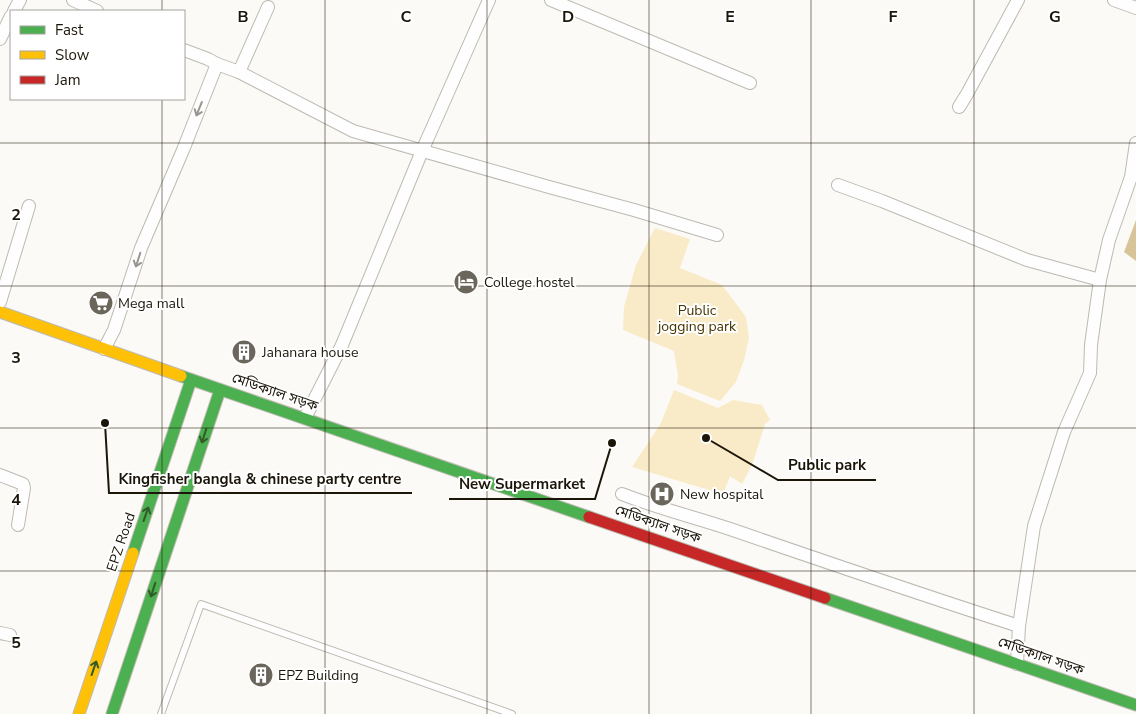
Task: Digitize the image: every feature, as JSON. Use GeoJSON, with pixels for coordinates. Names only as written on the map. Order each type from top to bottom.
{"type":"FeatureCollection","features":[{"type":"Feature","properties":{"kind":"main road","name":"মেডিক্যাল সড়ক"},"geometry":{"type":"LineString","coordinates":[[0,312],[191,380],[1136,705]]}},
{"type":"Feature","properties":{"kind":"main road","name":"EPZ Road"},"geometry":{"type":"LineString","coordinates":[[79,714],[191,380]]}},
{"type":"Feature","properties":{"kind":"main road"},"geometry":{"type":"LineString","coordinates":[[112,714],[220,390]]}},
{"type":"Feature","properties":{"kind":"street"},"geometry":{"type":"LineString","coordinates":[[74,0],[95,10]]}},
{"type":"Feature","properties":{"kind":"street"},"geometry":{"type":"LineString","coordinates":[[305,418],[342,345],[422,151],[488,0]]}},
{"type":"Feature","properties":{"kind":"street"},"geometry":{"type":"LineString","coordinates":[[551,0],[750,83]]}},
{"type":"Feature","properties":{"kind":"street"},"geometry":{"type":"LineString","coordinates":[[959,107],[1018,0]]}},
{"type":"Feature","properties":{"kind":"street"},"geometry":{"type":"LineString","coordinates":[[1114,0],[1136,8]]}},
{"type":"Feature","properties":{"kind":"street"},"geometry":{"type":"LineString","coordinates":[[239,72],[268,7]]}},
{"type":"Feature","properties":{"kind":"street"},"geometry":{"type":"LineString","coordinates":[[0,39],[10,18]]}},
{"type":"Feature","properties":{"kind":"street"},"geometry":{"type":"LineString","coordinates":[[185,50],[239,72],[353,131],[717,235]]}},
{"type":"Feature","properties":{"kind":"street"},"geometry":{"type":"LineString","coordinates":[[104,349],[114,330],[141,248],[217,64]]}},
{"type":"Feature","properties":{"kind":"street"},"geometry":{"type":"LineString","coordinates":[[1017,664],[1019,626],[1034,526],[1064,432],[1090,373],[1091,345],[1100,280],[1109,240],[1131,177],[1136,143]]}},
{"type":"Feature","properties":{"kind":"street"},"geometry":{"type":"LineString","coordinates":[[838,185],[1027,260],[1100,280]]}},
{"type":"Feature","properties":{"kind":"street"},"geometry":{"type":"LineString","coordinates":[[0,302],[29,206]]}},
{"type":"Feature","properties":{"kind":"street"},"geometry":{"type":"LineString","coordinates":[[0,475],[23,484],[18,525]]}},
{"type":"Feature","properties":{"kind":"street"},"geometry":{"type":"LineString","coordinates":[[622,494],[638,501],[713,524],[903,589],[1019,626]]}},
{"type":"Feature","properties":{"kind":"lane"},"geometry":{"type":"LineString","coordinates":[[161,714],[201,604],[512,714]]}},
{"type":"Feature","properties":{"kind":"green space","name":"Public jogging park"},"geometry":{"type":"Polygon","coordinates":[[[655,228],[690,239],[680,268],[722,285],[746,317],[749,338],[744,360],[736,382],[720,401],[677,384],[678,376],[674,351],[623,330],[624,307],[636,265],[655,228]]]}},
{"type":"Feature","properties":{"kind":"green space"},"geometry":{"type":"Polygon","coordinates":[[[674,390],[718,408],[733,400],[762,405],[770,420],[765,424],[752,465],[742,484],[730,476],[723,494],[632,467],[661,423],[674,390]]]}},
{"type":"Feature","properties":{"kind":"shaded area"},"geometry":{"type":"Polygon","coordinates":[[[1136,220],[1136,261],[1124,252],[1136,220]]]}},
{"type":"Feature","properties":{"kind":"traffic: fast"},"geometry":{"type":"LineString","coordinates":[[181,376],[589,517]]}},
{"type":"Feature","properties":{"kind":"traffic: fast"},"geometry":{"type":"LineString","coordinates":[[133,553],[191,380]]}},
{"type":"Feature","properties":{"kind":"traffic: fast"},"geometry":{"type":"LineString","coordinates":[[112,714],[220,390]]}},
{"type":"Feature","properties":{"kind":"traffic: fast"},"geometry":{"type":"LineString","coordinates":[[825,598],[1136,705]]}},
{"type":"Feature","properties":{"kind":"traffic: slow"},"geometry":{"type":"LineString","coordinates":[[0,312],[181,376]]}},
{"type":"Feature","properties":{"kind":"traffic: slow"},"geometry":{"type":"LineString","coordinates":[[79,714],[133,553]]}},
{"type":"Feature","properties":{"kind":"traffic: jam"},"geometry":{"type":"LineString","coordinates":[[589,517],[825,598]]}},
{"type":"Feature","properties":{"kind":"place","name":"College hostel"},"geometry":{"type":"Point","coordinates":[466,282]}},
{"type":"Feature","properties":{"kind":"place","name":"Mega mall"},"geometry":{"type":"Point","coordinates":[101,303]}},
{"type":"Feature","properties":{"kind":"place","name":"Jahanara house"},"geometry":{"type":"Point","coordinates":[244,352]}},
{"type":"Feature","properties":{"kind":"place","name":"Kingfisher bangla & chinese party centre"},"geometry":{"type":"Point","coordinates":[105,423]}},
{"type":"Feature","properties":{"kind":"place","name":"Public park"},"geometry":{"type":"Point","coordinates":[706,438]}},
{"type":"Feature","properties":{"kind":"place","name":"New Supermarket"},"geometry":{"type":"Point","coordinates":[612,443]}},
{"type":"Feature","properties":{"kind":"place","name":"New hospital"},"geometry":{"type":"Point","coordinates":[662,494]}},
{"type":"Feature","properties":{"kind":"place","name":"EPZ Building"},"geometry":{"type":"Point","coordinates":[261,675]}}]}
